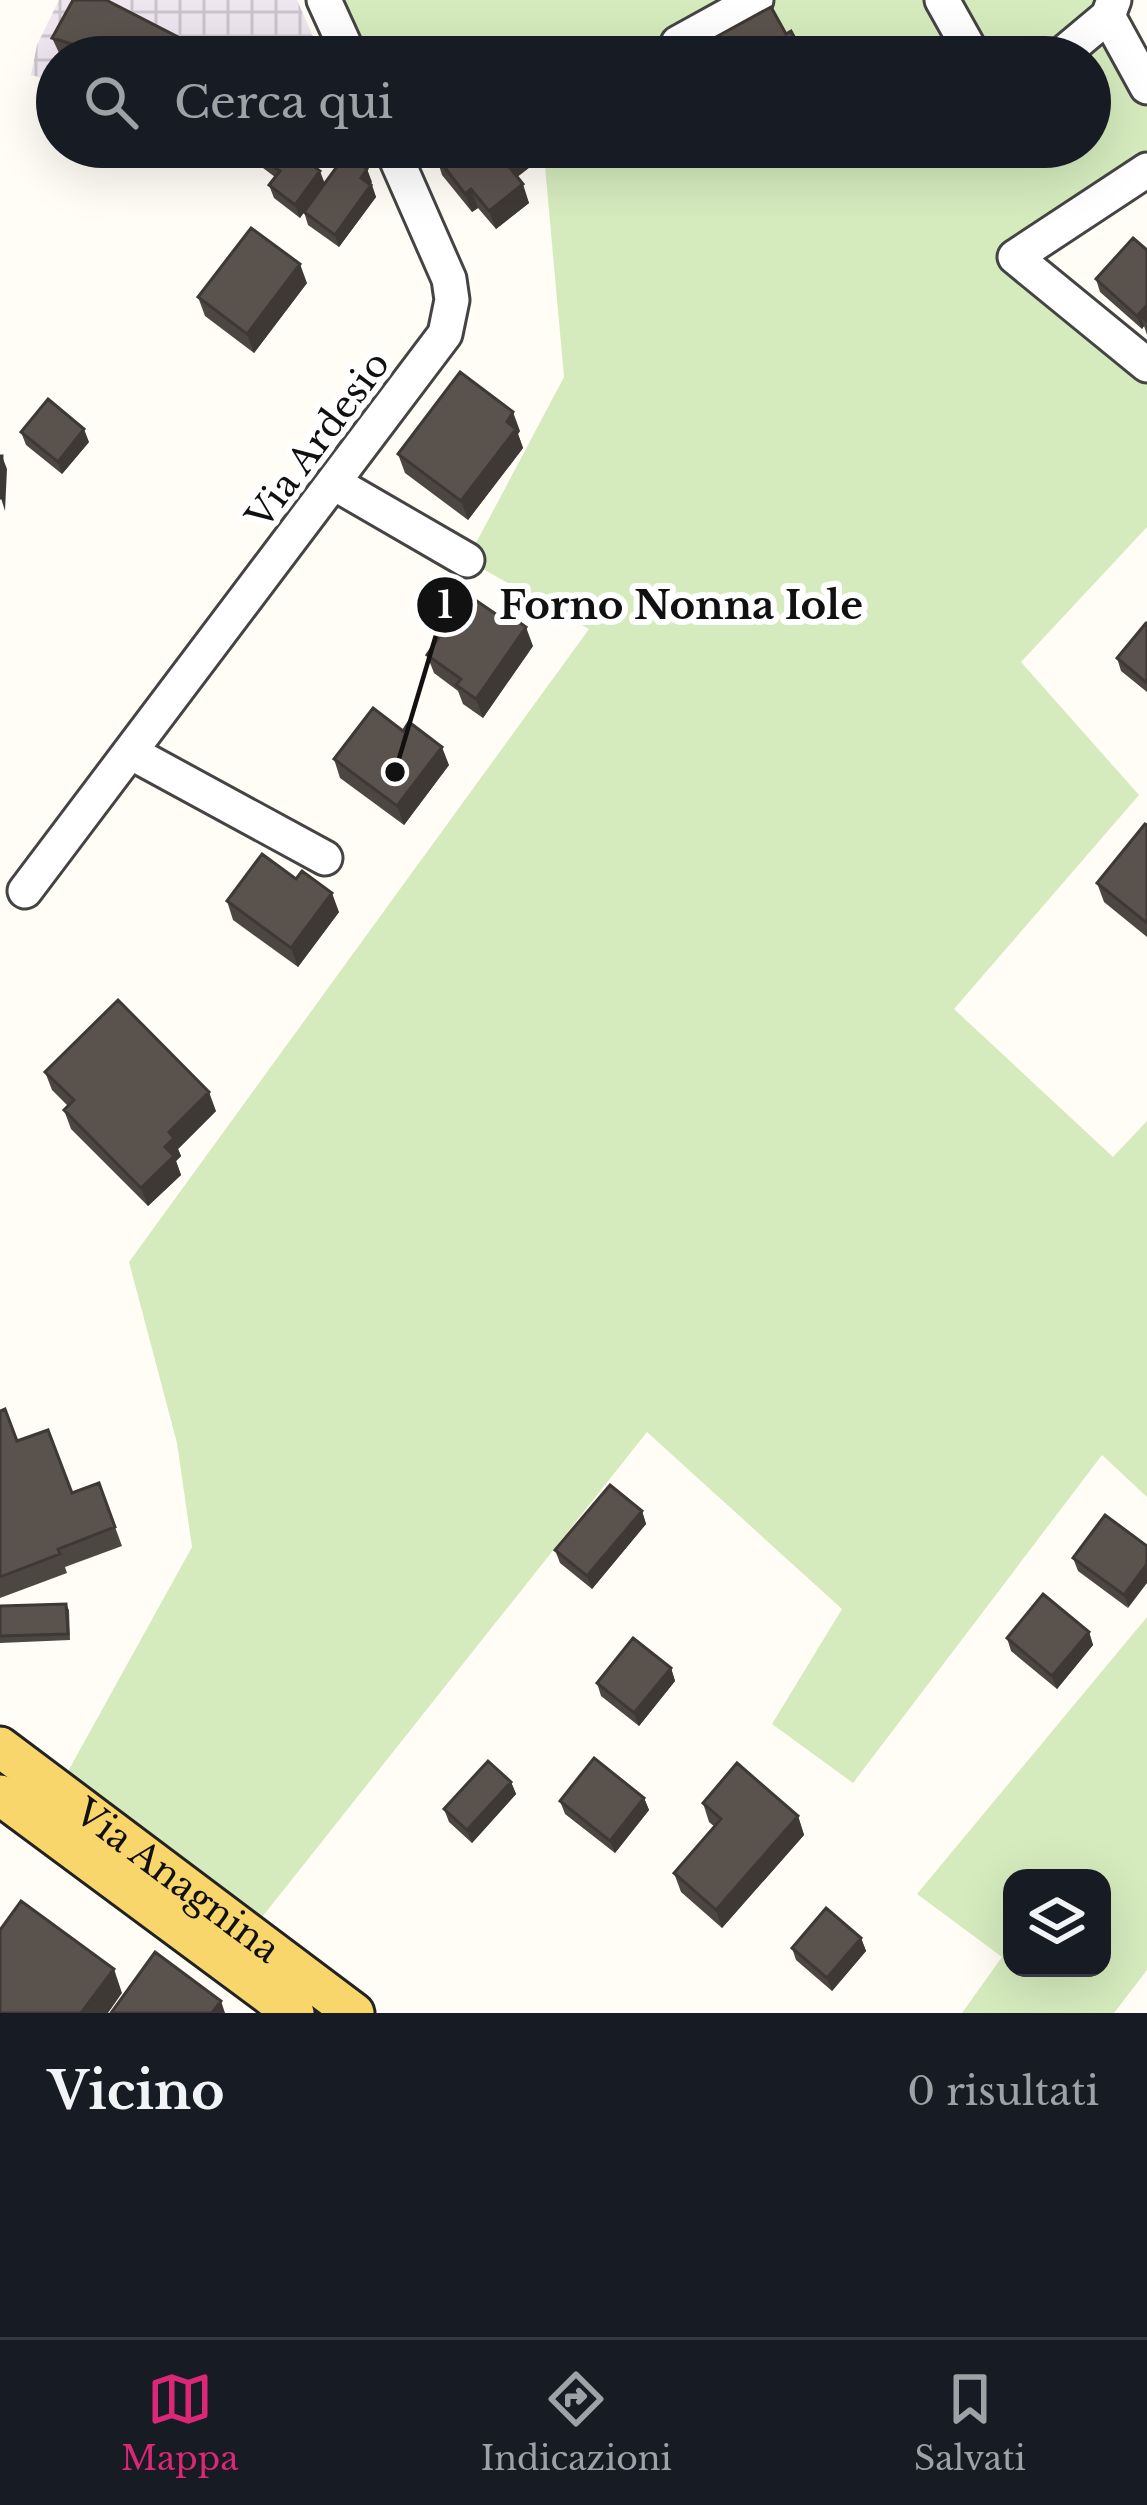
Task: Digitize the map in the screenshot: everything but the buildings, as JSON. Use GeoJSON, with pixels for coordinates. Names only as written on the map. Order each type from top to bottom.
{"type":"FeatureCollection","features":[{"type":"Feature","properties":{"kind":"main road","name":"Via Anagnina"},"geometry":{"type":"LineString","coordinates":[[0,1747],[354,2013]]}},
{"type":"Feature","properties":{"kind":"main road","name":"Via Anagnina"},"geometry":{"type":"LineString","coordinates":[[0,1795],[294,2013]]}},
{"type":"Feature","properties":{"kind":"street"},"geometry":{"type":"LineString","coordinates":[[324,0],[340,36]]}},
{"type":"Feature","properties":{"kind":"street"},"geometry":{"type":"LineString","coordinates":[[691,36],[755,0]]}},
{"type":"Feature","properties":{"kind":"street"},"geometry":{"type":"LineString","coordinates":[[942,0],[962,36]]}},
{"type":"Feature","properties":{"kind":"street"},"geometry":{"type":"LineString","coordinates":[[1081,36],[1111,8],[1147,87]]}},
{"type":"Feature","properties":{"kind":"street","name":"Via Ardesio"},"geometry":{"type":"LineString","coordinates":[[26,891],[442,339],[451,314],[446,270],[400,168]]}},
{"type":"Feature","properties":{"kind":"street"},"geometry":{"type":"LineString","coordinates":[[1147,170],[1015,257],[1147,365]]}},
{"type":"Feature","properties":{"kind":"street"},"geometry":{"type":"LineString","coordinates":[[334,483],[466,560]]}},
{"type":"Feature","properties":{"kind":"street"},"geometry":{"type":"LineString","coordinates":[[132,753],[326,858]]}},
{"type":"Feature","properties":{"kind":"shaded area"},"geometry":{"type":"Polygon","coordinates":[[[59,0],[297,0],[313,36],[41,36],[59,0]]]}},
{"type":"Feature","properties":{"kind":"green space"},"geometry":{"type":"Polygon","coordinates":[[[324,0],[1115,0],[1147,87],[1147,170],[1016,257],[1147,365],[1147,527],[1021,662],[1139,795],[954,1009],[1113,1157],[1147,1121],[1147,1497],[1102,1455],[853,1783],[772,1724],[842,1609],[647,1432],[247,1936],[56,1793],[192,1547],[177,1443],[129,1262],[589,629],[467,560],[564,377],[545,168],[1111,168],[1111,36],[340,36],[324,0]]]}},
{"type":"Feature","properties":{"kind":"green space"},"geometry":{"type":"Polygon","coordinates":[[[1147,1617],[1147,1970],[1114,2013],[962,2013],[1002,1957],[917,1894],[1147,1617]]]}},
{"type":"Feature","properties":{"kind":"place","name":"Forno Nonna Iole"},"geometry":{"type":"Point","coordinates":[395,772]}}]}
